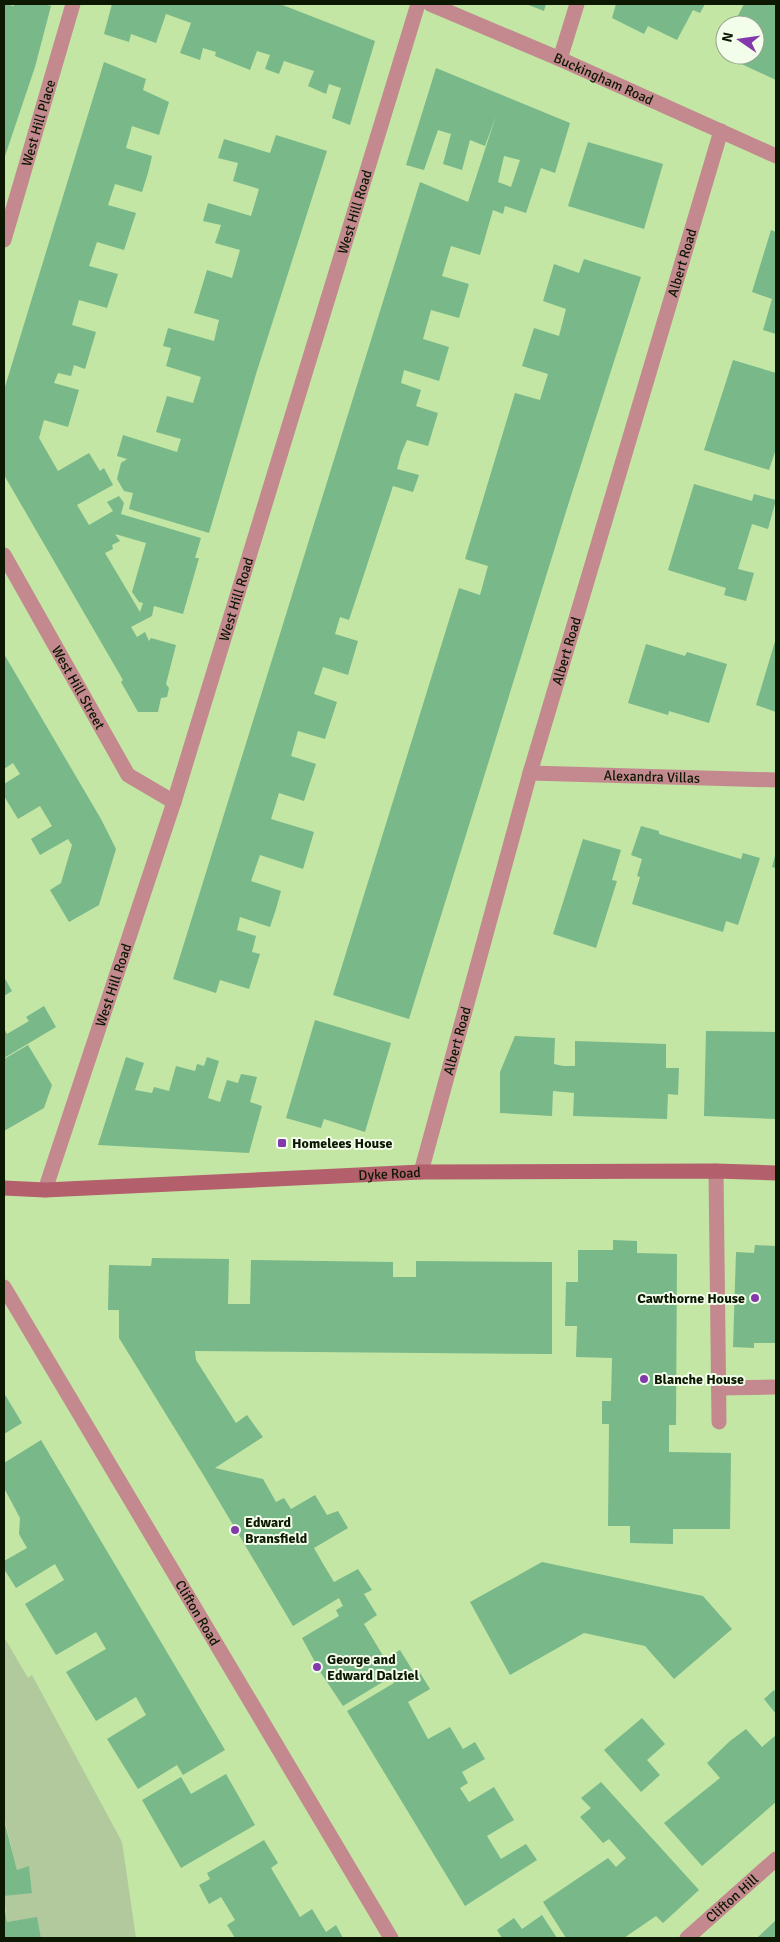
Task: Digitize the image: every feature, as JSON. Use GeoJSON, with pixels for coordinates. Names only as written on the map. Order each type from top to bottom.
{"type":"FeatureCollection","features":[{"type":"Feature","properties":{"kind":"main road","name":"Dyke Road"},"geometry":{"type":"LineString","coordinates":[[4,1188],[44,1190],[421,1172],[716,1171],[776,1173]]}},
{"type":"Feature","properties":{"kind":"street","name":"West Hill Place"},"geometry":{"type":"LineString","coordinates":[[4,240],[73,4]]}},
{"type":"Feature","properties":{"kind":"street","name":"West Hill Road"},"geometry":{"type":"LineString","coordinates":[[44,1190],[174,802],[418,4]]}},
{"type":"Feature","properties":{"kind":"street","name":"Buckingham Road"},"geometry":{"type":"LineString","coordinates":[[430,4],[560,59],[776,156]]}},
{"type":"Feature","properties":{"kind":"street"},"geometry":{"type":"LineString","coordinates":[[560,59],[577,4]]}},
{"type":"Feature","properties":{"kind":"street","name":"Albert Road"},"geometry":{"type":"LineString","coordinates":[[421,1172],[530,773],[721,132]]}},
{"type":"Feature","properties":{"kind":"street","name":"West Hill Street"},"geometry":{"type":"LineString","coordinates":[[4,555],[128,775],[174,802]]}},
{"type":"Feature","properties":{"kind":"street","name":"Alexandra Villas"},"geometry":{"type":"LineString","coordinates":[[530,773],[776,780]]}},
{"type":"Feature","properties":{"kind":"street"},"geometry":{"type":"LineString","coordinates":[[716,1171],[720,1422]]}},
{"type":"Feature","properties":{"kind":"street","name":"Clifton Road"},"geometry":{"type":"LineString","coordinates":[[4,1287],[391,1938]]}},
{"type":"Feature","properties":{"kind":"street"},"geometry":{"type":"LineString","coordinates":[[719,1388],[774,1387]]}},
{"type":"Feature","properties":{"kind":"street","name":"Clifton Hill"},"geometry":{"type":"LineString","coordinates":[[687,1938],[776,1858]]}},
{"type":"Feature","properties":{"kind":"green space"},"geometry":{"type":"Polygon","coordinates":[[[4,1637],[28,1678],[32,1675],[122,1842],[136,1938],[41,1938],[37,1918],[7,1922],[4,1896],[32,1892],[29,1867],[17,1870],[4,1817],[4,1637]]]}},
{"type":"Feature","properties":{"kind":"building"},"geometry":{"type":"Polygon","coordinates":[[[4,4],[14,6],[14,4],[45,4],[51,6],[35,67],[4,159],[4,4]]]}},
{"type":"Feature","properties":{"kind":"building"},"geometry":{"type":"Polygon","coordinates":[[[112,4],[280,4],[375,41],[350,125],[332,118],[341,88],[329,84],[326,94],[308,86],[314,71],[284,61],[279,74],[265,69],[270,55],[257,51],[250,70],[215,56],[216,52],[203,48],[200,60],[180,53],[191,23],[166,14],[156,43],[131,34],[129,42],[104,34],[112,4]]]}},
{"type":"Feature","properties":{"kind":"building"},"geometry":{"type":"Polygon","coordinates":[[[526,4],[546,4],[544,11],[526,4]]]}},
{"type":"Feature","properties":{"kind":"building"},"geometry":{"type":"Polygon","coordinates":[[[616,4],[705,4],[700,13],[693,10],[677,40],[648,26],[644,34],[612,18],[616,4]]]}},
{"type":"Feature","properties":{"kind":"building"},"geometry":{"type":"Polygon","coordinates":[[[744,4],[776,4],[776,80],[744,65],[765,65],[765,15],[738,15],[744,4]]]}},
{"type":"Feature","properties":{"kind":"building"},"geometry":{"type":"Polygon","coordinates":[[[104,62],[146,79],[143,90],[169,102],[159,135],[132,126],[126,148],[152,156],[148,173],[142,192],[115,184],[108,205],[136,213],[124,250],[97,242],[89,266],[118,274],[107,308],[79,300],[72,325],[96,332],[85,369],[74,365],[71,376],[58,373],[54,383],[79,390],[68,427],[44,420],[39,438],[58,471],[89,453],[100,471],[104,468],[113,485],[77,505],[89,525],[113,511],[107,502],[119,496],[124,503],[121,514],[201,538],[195,558],[199,558],[183,614],[154,606],[152,616],[131,627],[137,637],[145,632],[149,641],[151,638],[176,645],[166,684],[169,688],[167,697],[161,698],[158,712],[138,712],[121,682],[123,680],[4,475],[4,390],[104,62]],[[115,534],[120,541],[112,545],[113,549],[105,553],[140,612],[143,603],[139,602],[132,592],[146,543],[115,534]]]}},
{"type":"Feature","properties":{"kind":"building"},"geometry":{"type":"Polygon","coordinates":[[[436,68],[570,123],[555,173],[541,168],[526,213],[505,206],[503,214],[493,210],[480,255],[451,246],[442,276],[469,284],[459,318],[431,310],[423,339],[449,347],[439,381],[404,370],[401,383],[421,390],[416,406],[438,413],[428,446],[407,440],[401,454],[397,469],[419,475],[413,492],[393,486],[349,620],[340,617],[335,634],[358,641],[348,675],[323,667],[314,694],[337,702],[325,739],[298,731],[291,756],[316,764],[304,801],[279,793],[271,819],[314,832],[303,869],[260,855],[251,881],[281,891],[276,909],[270,927],[240,917],[237,930],[256,936],[252,952],[260,954],[249,989],[220,980],[216,993],[173,979],[420,182],[468,202],[496,116],[485,146],[470,140],[462,170],[443,164],[451,134],[438,130],[424,170],[406,165],[436,68]],[[504,156],[498,182],[511,187],[520,160],[504,156]]]}},
{"type":"Feature","properties":{"kind":"building"},"geometry":{"type":"Polygon","coordinates":[[[276,135],[327,151],[256,374],[209,533],[129,509],[133,493],[124,491],[117,479],[121,463],[127,459],[117,456],[123,435],[177,452],[181,439],[156,432],[167,396],[193,403],[201,377],[166,366],[171,348],[163,346],[168,328],[214,341],[219,320],[194,313],[207,270],[232,278],[240,250],[215,243],[221,225],[203,221],[208,203],[251,216],[259,189],[233,181],[238,163],[218,158],[224,139],[270,153],[276,135]]]}},
{"type":"Feature","properties":{"kind":"building"},"geometry":{"type":"Polygon","coordinates":[[[588,142],[663,164],[644,229],[568,206],[588,142]]]}},
{"type":"Feature","properties":{"kind":"building"},"geometry":{"type":"Polygon","coordinates":[[[771,230],[776,232],[776,334],[763,330],[772,299],[752,292],[771,230]]]}},
{"type":"Feature","properties":{"kind":"building"},"geometry":{"type":"Polygon","coordinates":[[[584,259],[641,277],[569,502],[409,1019],[333,995],[459,588],[480,595],[488,566],[465,559],[515,393],[540,400],[548,374],[522,366],[534,328],[559,336],[566,309],[543,301],[554,264],[579,273],[584,259]]]}},
{"type":"Feature","properties":{"kind":"building"},"geometry":{"type":"Polygon","coordinates":[[[733,360],[776,373],[776,449],[769,470],[704,450],[733,360]]]}},
{"type":"Feature","properties":{"kind":"building"},"geometry":{"type":"Polygon","coordinates":[[[694,484],[752,501],[754,494],[776,500],[768,529],[752,524],[738,569],[754,573],[746,601],[724,595],[726,588],[668,570],[694,484]]]}},
{"type":"Feature","properties":{"kind":"building"},"geometry":{"type":"Polygon","coordinates":[[[776,638],[776,712],[756,705],[776,638]]]}},
{"type":"Feature","properties":{"kind":"building"},"geometry":{"type":"Polygon","coordinates":[[[646,644],[685,656],[687,652],[727,664],[709,723],[669,711],[668,715],[628,703],[646,644]]]}},
{"type":"Feature","properties":{"kind":"building"},"geometry":{"type":"Polygon","coordinates":[[[4,654],[101,819],[116,849],[99,905],[69,922],[50,890],[61,883],[72,845],[68,839],[40,855],[31,839],[52,826],[40,806],[18,819],[4,796],[4,784],[20,774],[13,763],[4,769],[4,654]]]}},
{"type":"Feature","properties":{"kind":"building"},"geometry":{"type":"Polygon","coordinates":[[[641,826],[659,831],[659,834],[741,859],[743,853],[760,858],[738,925],[726,921],[723,932],[632,904],[640,877],[637,876],[642,859],[631,855],[641,826]]]}},
{"type":"Feature","properties":{"kind":"building"},"geometry":{"type":"Polygon","coordinates":[[[583,839],[621,850],[612,880],[617,881],[596,948],[553,934],[583,839]]]}},
{"type":"Feature","properties":{"kind":"building"},"geometry":{"type":"Polygon","coordinates":[[[776,852],[776,868],[772,867],[776,852]]]}},
{"type":"Feature","properties":{"kind":"building"},"geometry":{"type":"Polygon","coordinates":[[[4,977],[12,991],[4,996],[4,977]]]}},
{"type":"Feature","properties":{"kind":"building"},"geometry":{"type":"Polygon","coordinates":[[[44,1006],[56,1027],[4,1058],[4,1028],[7,1034],[29,1021],[26,1017],[44,1006]]]}},
{"type":"Feature","properties":{"kind":"building"},"geometry":{"type":"Polygon","coordinates":[[[315,1020],[391,1043],[365,1132],[324,1119],[321,1128],[286,1118],[315,1020]]]}},
{"type":"Feature","properties":{"kind":"building"},"geometry":{"type":"Polygon","coordinates":[[[706,1031],[776,1032],[776,1119],[704,1116],[706,1031]]]}},
{"type":"Feature","properties":{"kind":"building"},"geometry":{"type":"Polygon","coordinates":[[[515,1036],[555,1038],[554,1064],[563,1066],[575,1066],[575,1041],[666,1044],[666,1068],[679,1068],[678,1095],[668,1094],[667,1119],[573,1116],[574,1093],[553,1091],[552,1116],[500,1113],[500,1072],[515,1036]]]}},
{"type":"Feature","properties":{"kind":"building"},"geometry":{"type":"Polygon","coordinates":[[[28,1045],[52,1085],[44,1108],[4,1131],[4,1059],[28,1045]]]}},
{"type":"Feature","properties":{"kind":"building"},"geometry":{"type":"Polygon","coordinates":[[[126,1057],[144,1063],[135,1090],[152,1093],[154,1087],[169,1091],[176,1066],[195,1071],[197,1064],[204,1066],[207,1057],[219,1061],[208,1098],[220,1102],[227,1080],[238,1083],[241,1074],[257,1077],[250,1102],[262,1106],[249,1153],[98,1145],[126,1057]]]}},
{"type":"Feature","properties":{"kind":"building","name":"Blanche House"},"geometry":{"type":"Polygon","coordinates":[[[613,1240],[637,1241],[637,1253],[677,1254],[676,1425],[669,1425],[669,1452],[731,1453],[730,1529],[673,1529],[673,1544],[630,1543],[630,1526],[608,1526],[609,1424],[602,1424],[602,1401],[611,1401],[612,1358],[576,1357],[577,1326],[565,1326],[566,1282],[578,1282],[578,1250],[613,1250],[613,1240]]]}},
{"type":"Feature","properties":{"kind":"building","name":"Cawthorne House"},"geometry":{"type":"Polygon","coordinates":[[[755,1245],[776,1246],[776,1343],[754,1343],[754,1348],[733,1347],[736,1252],[754,1253],[755,1245]]]}},
{"type":"Feature","properties":{"kind":"building"},"geometry":{"type":"Polygon","coordinates":[[[152,1258],[229,1259],[228,1304],[250,1304],[251,1260],[393,1262],[393,1277],[416,1277],[416,1261],[552,1262],[552,1354],[195,1351],[196,1360],[236,1423],[247,1415],[263,1437],[215,1468],[263,1479],[276,1502],[284,1498],[291,1509],[315,1495],[327,1515],[338,1511],[348,1528],[314,1548],[334,1582],[358,1569],[372,1590],[364,1594],[377,1615],[364,1624],[385,1659],[400,1650],[413,1671],[417,1668],[430,1689],[408,1702],[428,1739],[450,1727],[463,1749],[475,1742],[485,1759],[462,1772],[468,1783],[460,1788],[469,1802],[494,1787],[514,1820],[487,1836],[501,1859],[526,1844],[537,1860],[465,1906],[347,1711],[394,1683],[391,1677],[343,1706],[321,1673],[302,1638],[339,1616],[336,1610],[343,1606],[339,1598],[293,1626],[119,1338],[119,1310],[108,1310],[109,1265],[151,1266],[152,1258]]]}},
{"type":"Feature","properties":{"kind":"building"},"geometry":{"type":"Polygon","coordinates":[[[4,1393],[22,1423],[4,1434],[4,1393]]]}},
{"type":"Feature","properties":{"kind":"building"},"geometry":{"type":"Polygon","coordinates":[[[41,1440],[225,1750],[183,1775],[177,1765],[138,1789],[107,1739],[146,1715],[136,1697],[96,1721],[66,1672],[106,1649],[96,1632],[56,1655],[25,1604],[64,1580],[55,1564],[16,1588],[4,1569],[4,1561],[27,1548],[19,1534],[20,1518],[4,1488],[4,1463],[41,1440]]]}},
{"type":"Feature","properties":{"kind":"building"},"geometry":{"type":"Polygon","coordinates":[[[542,1562],[703,1596],[732,1629],[674,1679],[645,1646],[584,1633],[510,1675],[470,1602],[542,1562]]]}},
{"type":"Feature","properties":{"kind":"building"},"geometry":{"type":"Polygon","coordinates":[[[774,1690],[776,1692],[776,1714],[764,1699],[774,1690]]]}},
{"type":"Feature","properties":{"kind":"building"},"geometry":{"type":"Polygon","coordinates":[[[642,1718],[665,1744],[647,1760],[660,1775],[641,1792],[604,1750],[642,1718]]]}},
{"type":"Feature","properties":{"kind":"building"},"geometry":{"type":"Polygon","coordinates":[[[746,1729],[762,1747],[776,1735],[776,1802],[702,1866],[664,1823],[720,1778],[707,1763],[746,1729]]]}},
{"type":"Feature","properties":{"kind":"building"},"geometry":{"type":"Polygon","coordinates":[[[226,1774],[255,1825],[181,1868],[142,1800],[181,1777],[191,1794],[226,1774]]]}},
{"type":"Feature","properties":{"kind":"building"},"geometry":{"type":"Polygon","coordinates":[[[601,1782],[699,1890],[663,1923],[656,1916],[624,1938],[566,1938],[543,1902],[608,1858],[616,1867],[626,1858],[609,1839],[603,1843],[580,1817],[591,1808],[581,1798],[601,1782]]]}},
{"type":"Feature","properties":{"kind":"building"},"geometry":{"type":"Polygon","coordinates":[[[4,1820],[17,1870],[29,1866],[32,1893],[4,1896],[4,1820]]]}},
{"type":"Feature","properties":{"kind":"building"},"geometry":{"type":"Polygon","coordinates":[[[264,1840],[278,1863],[271,1868],[300,1917],[312,1909],[326,1932],[336,1925],[343,1938],[235,1938],[227,1925],[235,1920],[221,1897],[209,1904],[199,1885],[210,1879],[207,1873],[264,1840]]]}},
{"type":"Feature","properties":{"kind":"building"},"geometry":{"type":"Polygon","coordinates":[[[4,1905],[7,1922],[37,1917],[41,1938],[4,1938],[4,1905]]]}},
{"type":"Feature","properties":{"kind":"building"},"geometry":{"type":"Polygon","coordinates":[[[542,1915],[557,1938],[502,1938],[497,1930],[514,1918],[522,1929],[542,1915]]]}},
{"type":"Feature","properties":{"kind":"building"},"geometry":{"type":"Polygon","coordinates":[[[776,1920],[776,1938],[757,1938],[776,1920]]]}},
{"type":"Feature","properties":{"kind":"place","name":"Homelees House"},"geometry":{"type":"Point","coordinates":[282,1143]}},
{"type":"Feature","properties":{"kind":"place","name":"Cawthorne House"},"geometry":{"type":"Point","coordinates":[755,1298]}},
{"type":"Feature","properties":{"kind":"place","name":"Blanche House"},"geometry":{"type":"Point","coordinates":[644,1379]}},
{"type":"Feature","properties":{"kind":"place","name":"Edward Bransfield"},"geometry":{"type":"Point","coordinates":[235,1530]}},
{"type":"Feature","properties":{"kind":"place","name":"George and Edward Dalziel"},"geometry":{"type":"Point","coordinates":[317,1667]}}]}
